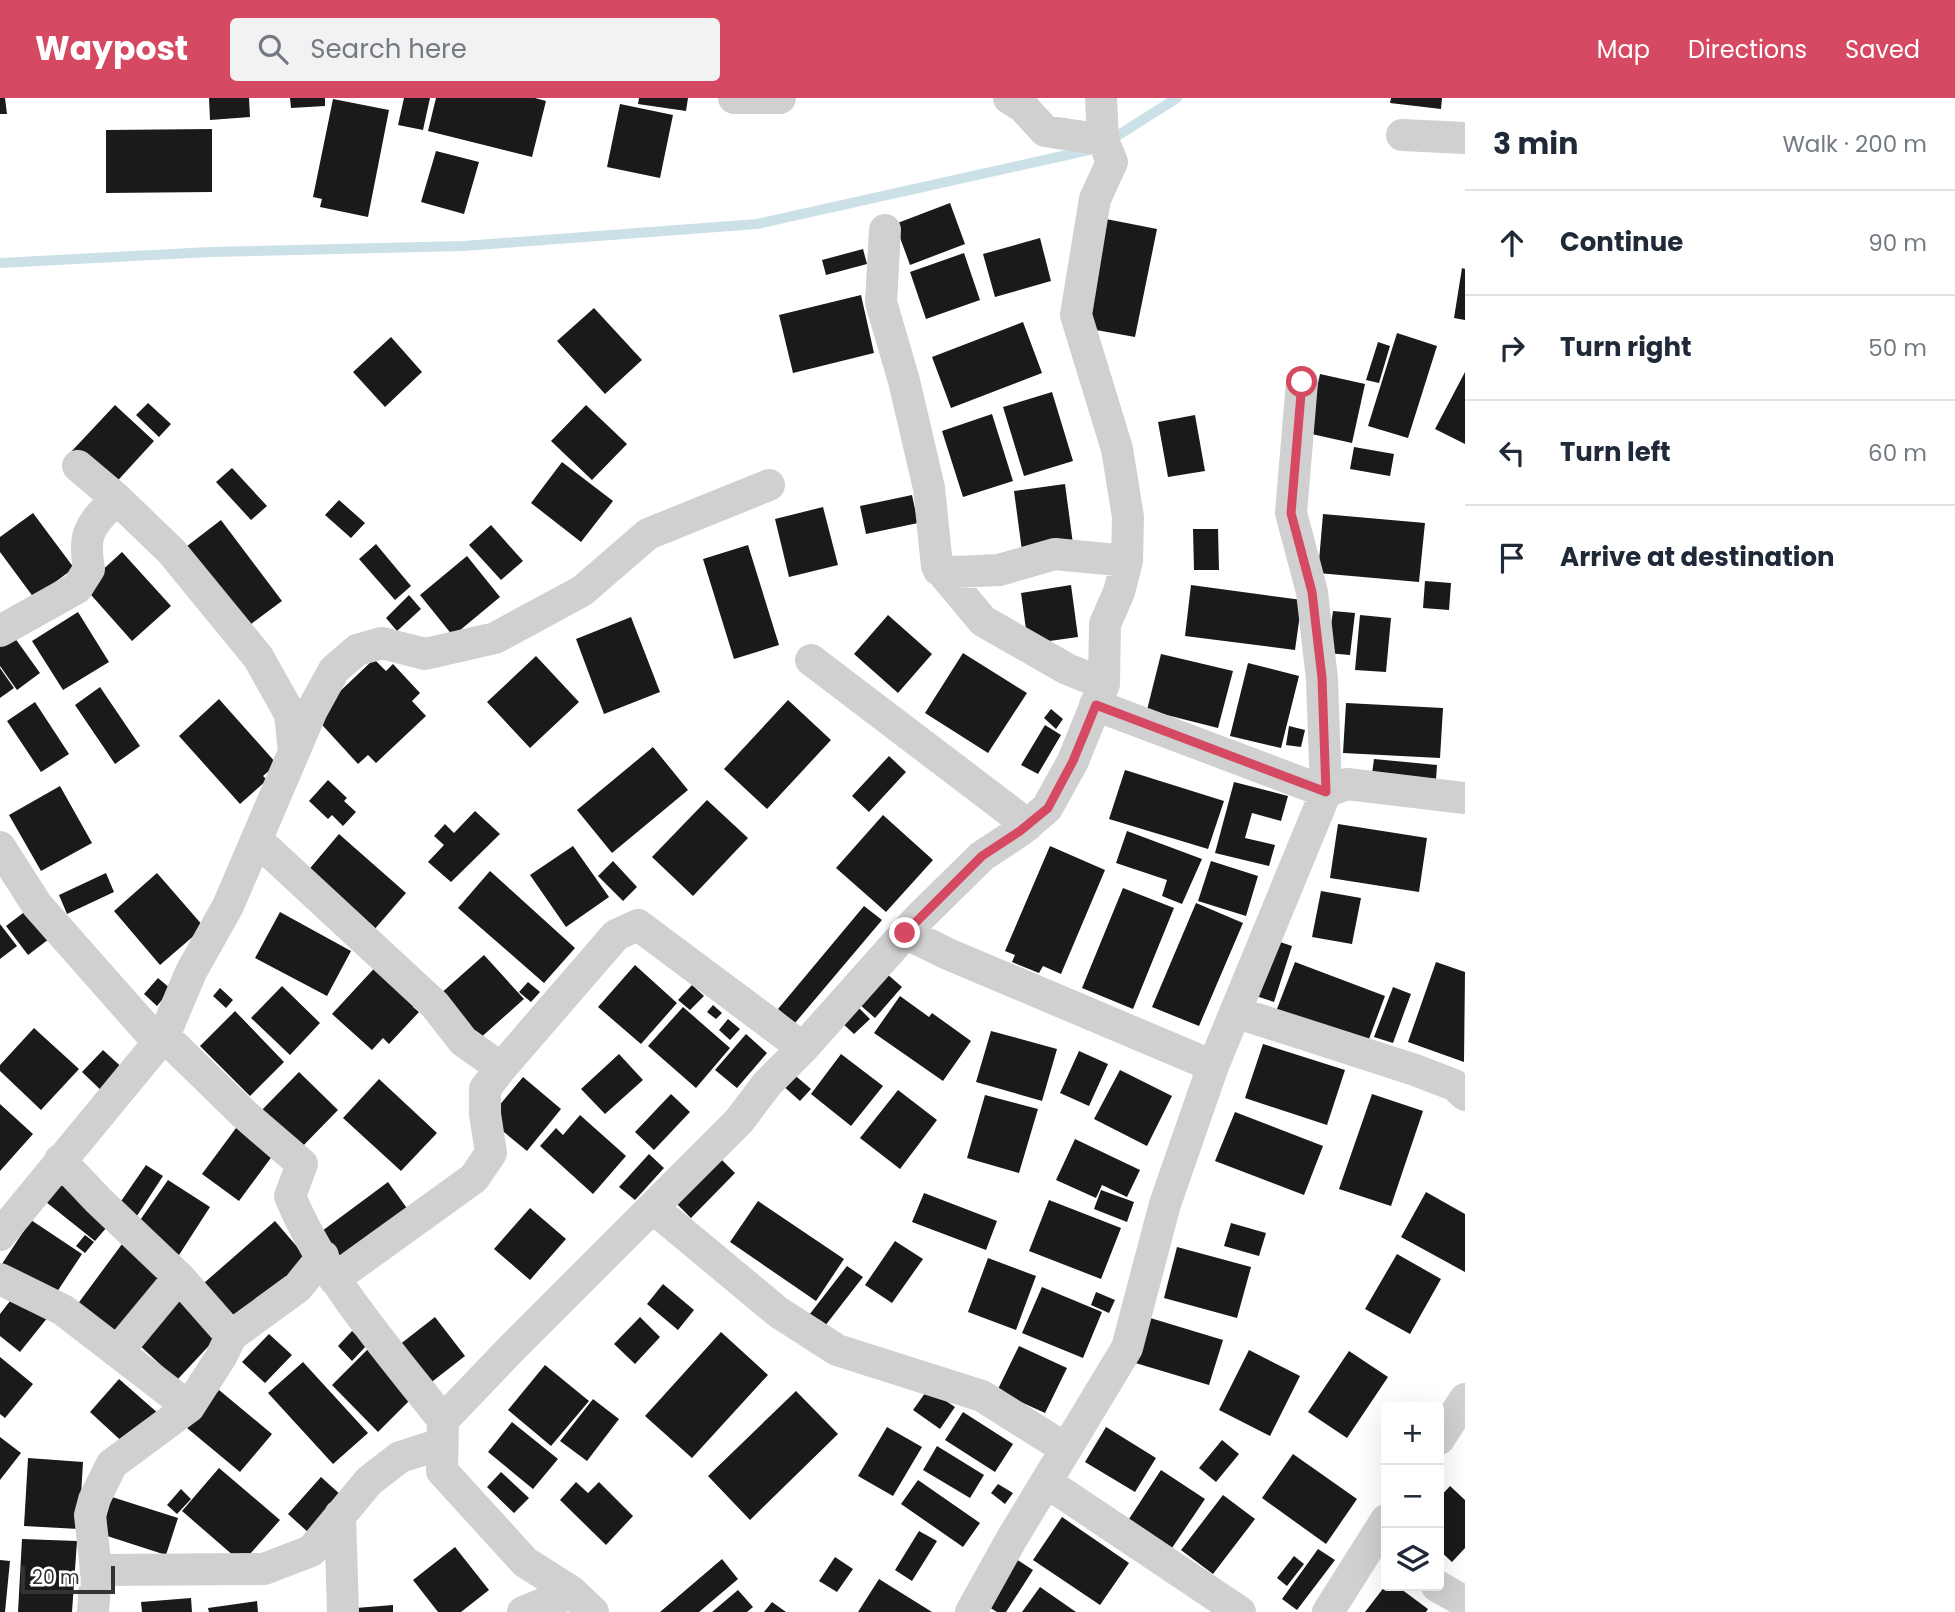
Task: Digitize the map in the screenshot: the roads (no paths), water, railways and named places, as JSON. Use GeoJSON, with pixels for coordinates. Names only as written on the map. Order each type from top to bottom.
{"type":"FeatureCollection","features":[{"type":"Feature","properties":{"kind":"street"},"geometry":{"type":"LineString","coordinates":[[734,98],[780,98]]}},
{"type":"Feature","properties":{"kind":"street"},"geometry":{"type":"LineString","coordinates":[[1009,98],[1023,107],[1045,131],[1103,140]]}},
{"type":"Feature","properties":{"kind":"street"},"geometry":{"type":"LineString","coordinates":[[96,1570],[264,1569],[312,1551],[369,1481],[400,1457],[442,1432],[510,1349],[739,1121],[767,1084],[803,1048],[905,933],[982,856],[1048,808],[1073,761],[1100,694],[1105,624],[1119,592],[1127,561],[1128,517],[1117,449],[1076,315],[1095,199],[1112,162],[1103,140],[1101,98]]}},
{"type":"Feature","properties":{"kind":"street"},"geometry":{"type":"LineString","coordinates":[[1402,135],[1465,138]]}},
{"type":"Feature","properties":{"kind":"street"},"geometry":{"type":"LineString","coordinates":[[885,230],[881,302],[904,381],[929,488],[937,566],[983,621],[1067,669],[1100,694],[1326,792],[1347,783],[1465,798]]}},
{"type":"Feature","properties":{"kind":"street"},"geometry":{"type":"LineString","coordinates":[[971,1612],[1127,1348],[1165,1204],[1213,1066],[1326,792],[1322,678],[1312,592],[1291,513],[1302,382]]}},
{"type":"Feature","properties":{"kind":"street"},"geometry":{"type":"LineString","coordinates":[[78,466],[173,552],[301,712]]}},
{"type":"Feature","properties":{"kind":"street"},"geometry":{"type":"LineString","coordinates":[[0,1235],[161,1039],[191,972],[228,906],[258,841],[294,752],[301,712],[334,670],[357,650],[382,643],[425,654],[495,638],[582,591],[648,534],[769,485]]}},
{"type":"Feature","properties":{"kind":"street"},"geometry":{"type":"LineString","coordinates":[[0,631],[77,588],[89,569],[86,552],[89,530],[116,498]]}},
{"type":"Feature","properties":{"kind":"street"},"geometry":{"type":"LineString","coordinates":[[939,570],[999,570],[1055,554],[1127,561]]}},
{"type":"Feature","properties":{"kind":"street"},"geometry":{"type":"LineString","coordinates":[[811,660],[1028,825]]}},
{"type":"Feature","properties":{"kind":"street"},"geometry":{"type":"LineString","coordinates":[[258,841],[435,1005],[463,1041],[500,1068]]}},
{"type":"Feature","properties":{"kind":"street"},"geometry":{"type":"LineString","coordinates":[[0,847],[37,905],[161,1039],[302,1164],[290,1196],[299,1219],[328,1267],[442,1432],[442,1471],[525,1562],[582,1602]]}},
{"type":"Feature","properties":{"kind":"street"},"geometry":{"type":"LineString","coordinates":[[93,1612],[96,1570],[90,1515],[94,1500],[112,1464],[189,1407],[231,1336],[328,1267],[474,1178],[491,1153],[485,1114],[485,1089],[500,1068],[616,935],[638,925],[803,1048]]}},
{"type":"Feature","properties":{"kind":"street"},"geometry":{"type":"LineString","coordinates":[[905,933],[948,954],[1213,1066]]}},
{"type":"Feature","properties":{"kind":"street"},"geometry":{"type":"LineString","coordinates":[[1236,1012],[1415,1070],[1454,1085],[1465,1095]]}},
{"type":"Feature","properties":{"kind":"street"},"geometry":{"type":"LineString","coordinates":[[60,1160],[179,1277],[231,1336]]}},
{"type":"Feature","properties":{"kind":"street"},"geometry":{"type":"LineString","coordinates":[[653,1208],[778,1312],[837,1350],[982,1396],[1066,1449]]}},
{"type":"Feature","properties":{"kind":"street"},"geometry":{"type":"LineString","coordinates":[[117,1352],[179,1277]]}},
{"type":"Feature","properties":{"kind":"street"},"geometry":{"type":"LineString","coordinates":[[0,1279],[63,1310],[189,1407]]}},
{"type":"Feature","properties":{"kind":"street"},"geometry":{"type":"LineString","coordinates":[[1444,1431],[1465,1399]]}},
{"type":"Feature","properties":{"kind":"street"},"geometry":{"type":"LineString","coordinates":[[1046,1482],[1240,1612]]}},
{"type":"Feature","properties":{"kind":"street"},"geometry":{"type":"LineString","coordinates":[[340,1515],[343,1612]]}},
{"type":"Feature","properties":{"kind":"street"},"geometry":{"type":"LineString","coordinates":[[1328,1612],[1378,1551],[1384,1528]]}},
{"type":"Feature","properties":{"kind":"street"},"geometry":{"type":"LineString","coordinates":[[525,1562],[527,1577],[524,1612],[582,1602]]}},
{"type":"Feature","properties":{"kind":"street"},"geometry":{"type":"LineString","coordinates":[[1444,1590],[1465,1602]]}},
{"type":"Feature","properties":{"kind":"waterway"},"geometry":{"type":"LineString","coordinates":[[1109,141],[1177,98]]}},
{"type":"Feature","properties":{"kind":"waterway"},"geometry":{"type":"LineString","coordinates":[[0,263],[210,252],[464,246],[757,224],[1089,150]]}}]}
